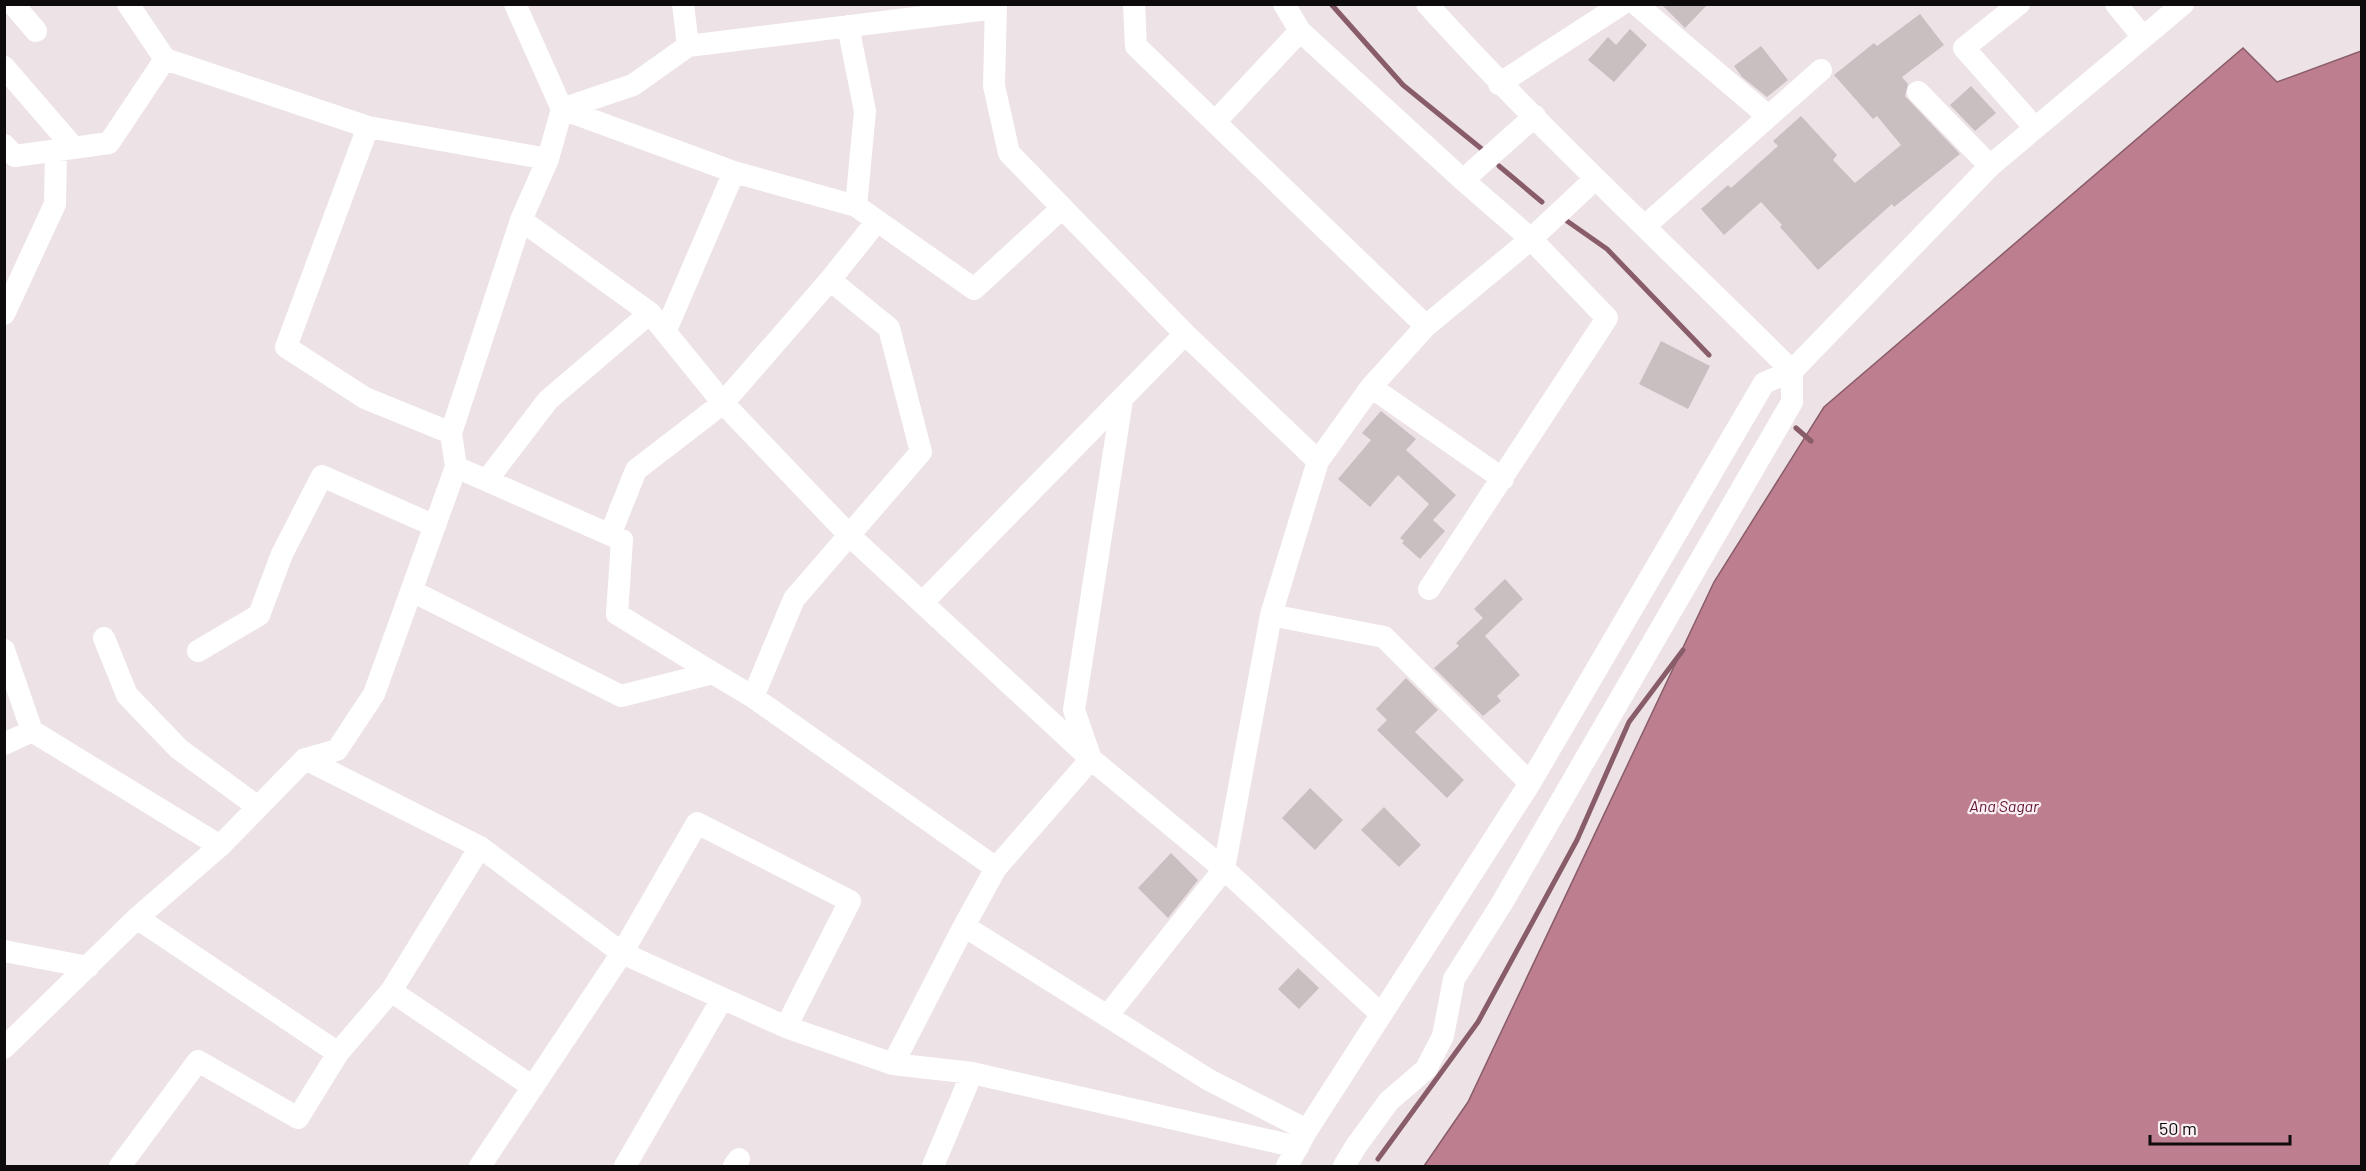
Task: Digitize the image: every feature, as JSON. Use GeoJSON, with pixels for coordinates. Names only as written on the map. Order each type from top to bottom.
{"type":"FeatureCollection","features":[{"type":"Feature","properties":{"kind":"street"},"geometry":{"type":"LineString","coordinates":[[13,4],[36,31]]}},
{"type":"Feature","properties":{"kind":"street"},"geometry":{"type":"LineString","coordinates":[[128,4],[165,59],[368,127],[548,159]]}},
{"type":"Feature","properties":{"kind":"street"},"geometry":{"type":"LineString","coordinates":[[334,774],[337,750],[374,694],[456,467],[451,433],[521,220],[548,159],[562,109],[515,4]]}},
{"type":"Feature","properties":{"kind":"street"},"geometry":{"type":"LineString","coordinates":[[683,4],[688,46]]}},
{"type":"Feature","properties":{"kind":"street"},"geometry":{"type":"LineString","coordinates":[[1134,4],[1136,46],[1426,326]]}},
{"type":"Feature","properties":{"kind":"street"},"geometry":{"type":"LineString","coordinates":[[1284,4],[1300,31],[1531,239],[1607,318],[1429,589]]}},
{"type":"Feature","properties":{"kind":"street"},"geometry":{"type":"LineString","coordinates":[[1344,1167],[1356,1146],[1389,1101],[1426,1069],[1443,1036],[1454,979],[1503,903],[1792,402],[1792,371],[1646,226],[1595,179],[1535,116],[1499,84],[1427,4]]}},
{"type":"Feature","properties":{"kind":"street"},"geometry":{"type":"LineString","coordinates":[[1499,84],[1622,4]]}},
{"type":"Feature","properties":{"kind":"street"},"geometry":{"type":"LineString","coordinates":[[2019,4],[1964,48],[2035,128]]}},
{"type":"Feature","properties":{"kind":"street"},"geometry":{"type":"LineString","coordinates":[[2116,4],[2143,37]]}},
{"type":"Feature","properties":{"kind":"street"},"geometry":{"type":"LineString","coordinates":[[1297,1148],[1530,783],[1764,384],[1792,371],[1990,166],[2183,4]]}},
{"type":"Feature","properties":{"kind":"street"},"geometry":{"type":"LineString","coordinates":[[562,109],[633,85],[688,46],[996,6],[994,86],[1009,153],[1185,334],[1318,461]]}},
{"type":"Feature","properties":{"kind":"street"},"geometry":{"type":"LineString","coordinates":[[1645,8],[1768,117]]}},
{"type":"Feature","properties":{"kind":"street"},"geometry":{"type":"LineString","coordinates":[[848,26],[865,111],[856,206]]}},
{"type":"Feature","properties":{"kind":"street"},"geometry":{"type":"LineString","coordinates":[[1215,122],[1300,31]]}},
{"type":"Feature","properties":{"kind":"street"},"geometry":{"type":"LineString","coordinates":[[4,146],[15,156],[109,143],[165,59]]}},
{"type":"Feature","properties":{"kind":"street"},"geometry":{"type":"LineString","coordinates":[[4,67],[65,149],[55,204],[4,314]]}},
{"type":"Feature","properties":{"kind":"street"},"geometry":{"type":"LineString","coordinates":[[1646,226],[1821,70]]}},
{"type":"Feature","properties":{"kind":"street"},"geometry":{"type":"LineString","coordinates":[[1918,92],[1990,166]]}},
{"type":"Feature","properties":{"kind":"street"},"geometry":{"type":"LineString","coordinates":[[562,109],[734,172],[856,206],[974,289],[1062,208]]}},
{"type":"Feature","properties":{"kind":"street"},"geometry":{"type":"LineString","coordinates":[[1463,180],[1535,116]]}},
{"type":"Feature","properties":{"kind":"street"},"geometry":{"type":"LineString","coordinates":[[368,127],[286,348],[365,398],[451,433]]}},
{"type":"Feature","properties":{"kind":"street"},"geometry":{"type":"LineString","coordinates":[[666,330],[734,172]]}},
{"type":"Feature","properties":{"kind":"street"},"geometry":{"type":"LineString","coordinates":[[1108,1015],[1224,869],[1271,615],[1318,461],[1371,387],[1426,326],[1531,239],[1595,179]]}},
{"type":"Feature","properties":{"kind":"street"},"geometry":{"type":"LineString","coordinates":[[521,220],[650,313],[723,403],[850,536],[1091,759],[1224,869],[1381,1014]]}},
{"type":"Feature","properties":{"kind":"street"},"geometry":{"type":"LineString","coordinates":[[610,535],[636,470],[723,403],[830,280],[877,221]]}},
{"type":"Feature","properties":{"kind":"street"},"geometry":{"type":"LineString","coordinates":[[753,697],[794,598],[921,452],[889,328],[830,280]]}},
{"type":"Feature","properties":{"kind":"street"},"geometry":{"type":"LineString","coordinates":[[487,480],[548,400],[650,313]]}},
{"type":"Feature","properties":{"kind":"street"},"geometry":{"type":"LineString","coordinates":[[922,603],[1185,334]]}},
{"type":"Feature","properties":{"kind":"street"},"geometry":{"type":"LineString","coordinates":[[1371,387],[1503,479]]}},
{"type":"Feature","properties":{"kind":"street"},"geometry":{"type":"LineString","coordinates":[[1091,759],[1074,710],[1122,400]]}},
{"type":"Feature","properties":{"kind":"street"},"geometry":{"type":"LineString","coordinates":[[1746,414],[1772,434]]}},
{"type":"Feature","properties":{"kind":"street"},"geometry":{"type":"LineString","coordinates":[[1064,459],[1115,447]]}},
{"type":"Feature","properties":{"kind":"street"},"geometry":{"type":"LineString","coordinates":[[456,467],[622,540],[617,614],[753,697],[996,868]]}},
{"type":"Feature","properties":{"kind":"street"},"geometry":{"type":"LineString","coordinates":[[198,651],[259,615],[282,554],[322,476],[435,526]]}},
{"type":"Feature","properties":{"kind":"street"},"geometry":{"type":"LineString","coordinates":[[412,591],[621,696],[713,673]]}},
{"type":"Feature","properties":{"kind":"street"},"geometry":{"type":"LineString","coordinates":[[1271,615],[1384,637],[1530,783]]}},
{"type":"Feature","properties":{"kind":"street"},"geometry":{"type":"LineString","coordinates":[[104,638],[127,695],[179,749],[258,807]]}},
{"type":"Feature","properties":{"kind":"street"},"geometry":{"type":"LineString","coordinates":[[4,650],[32,731],[220,846]]}},
{"type":"Feature","properties":{"kind":"street"},"geometry":{"type":"LineString","coordinates":[[4,744],[32,731]]}},
{"type":"Feature","properties":{"kind":"street"},"geometry":{"type":"LineString","coordinates":[[4,1048],[137,918],[220,846],[305,759],[337,750]]}},
{"type":"Feature","properties":{"kind":"street"},"geometry":{"type":"LineString","coordinates":[[305,759],[480,847],[622,953],[786,1027],[893,1064],[972,1073],[1297,1148]]}},
{"type":"Feature","properties":{"kind":"street"},"geometry":{"type":"LineString","coordinates":[[893,1064],[996,868],[1091,759]]}},
{"type":"Feature","properties":{"kind":"street"},"geometry":{"type":"LineString","coordinates":[[480,1167],[622,953],[697,824],[850,900],[786,1027]]}},
{"type":"Feature","properties":{"kind":"street"},"geometry":{"type":"LineString","coordinates":[[120,1167],[198,1061],[298,1118],[338,1053],[392,991],[480,847]]}},
{"type":"Feature","properties":{"kind":"street"},"geometry":{"type":"LineString","coordinates":[[137,918],[338,1053]]}},
{"type":"Feature","properties":{"kind":"street"},"geometry":{"type":"LineString","coordinates":[[964,926],[1209,1080],[1297,1148]]}},
{"type":"Feature","properties":{"kind":"street"},"geometry":{"type":"LineString","coordinates":[[4,951],[88,967]]}},
{"type":"Feature","properties":{"kind":"street"},"geometry":{"type":"LineString","coordinates":[[392,991],[533,1088]]}},
{"type":"Feature","properties":{"kind":"street"},"geometry":{"type":"LineString","coordinates":[[625,1167],[722,999]]}},
{"type":"Feature","properties":{"kind":"street"},"geometry":{"type":"LineString","coordinates":[[933,1167],[972,1073]]}},
{"type":"Feature","properties":{"kind":"water","name":"Ana Sagar"},"geometry":{"type":"Polygon","coordinates":[[[2243,48],[2277,82],[2361,51],[2361,1166],[1424,1166],[1468,1102],[1714,582],[1824,407],[2243,48]]]}},
{"type":"Feature","properties":{"kind":"building"},"geometry":{"type":"Polygon","coordinates":[[[1661,4],[1708,4],[1685,28],[1661,4]]]}},
{"type":"Feature","properties":{"kind":"building"},"geometry":{"type":"Polygon","coordinates":[[[1920,14],[1944,45],[1902,77],[1908,84],[1905,96],[1960,154],[1894,207],[1892,204],[1818,270],[1761,202],[1724,235],[1701,209],[1728,185],[1731,188],[1778,146],[1773,141],[1801,116],[1837,155],[1833,160],[1855,183],[1901,145],[1877,116],[1873,119],[1834,75],[1874,43],[1877,46],[1920,14]]]}},
{"type":"Feature","properties":{"kind":"building"},"geometry":{"type":"Polygon","coordinates":[[[1630,29],[1647,45],[1614,82],[1588,60],[1608,37],[1616,45],[1630,29]]]}},
{"type":"Feature","properties":{"kind":"building"},"geometry":{"type":"Polygon","coordinates":[[[1761,46],[1788,80],[1767,97],[1742,77],[1734,66],[1761,46]]]}},
{"type":"Feature","properties":{"kind":"building"},"geometry":{"type":"Polygon","coordinates":[[[1971,86],[1996,113],[1975,131],[1950,105],[1971,86]]]}},
{"type":"Feature","properties":{"kind":"building"},"geometry":{"type":"Polygon","coordinates":[[[1661,341],[1710,366],[1688,409],[1639,384],[1661,341]]]}},
{"type":"Feature","properties":{"kind":"building"},"geometry":{"type":"Polygon","coordinates":[[[1381,411],[1416,439],[1406,450],[1456,495],[1433,520],[1445,531],[1420,559],[1402,543],[1404,541],[1400,538],[1429,504],[1398,475],[1370,507],[1338,479],[1371,440],[1362,433],[1381,411]]]}},
{"type":"Feature","properties":{"kind":"building"},"geometry":{"type":"Polygon","coordinates":[[[1505,579],[1523,599],[1485,636],[1520,675],[1497,696],[1501,701],[1483,716],[1434,668],[1459,646],[1456,643],[1483,618],[1474,609],[1505,579]]]}},
{"type":"Feature","properties":{"kind":"building"},"geometry":{"type":"Polygon","coordinates":[[[1406,678],[1438,710],[1415,732],[1464,780],[1447,798],[1377,730],[1387,720],[1376,709],[1406,678]]]}},
{"type":"Feature","properties":{"kind":"building"},"geometry":{"type":"Polygon","coordinates":[[[1310,788],[1343,820],[1315,850],[1282,818],[1310,788]]]}},
{"type":"Feature","properties":{"kind":"building"},"geometry":{"type":"Polygon","coordinates":[[[1384,807],[1421,845],[1399,867],[1361,830],[1384,807]]]}},
{"type":"Feature","properties":{"kind":"building"},"geometry":{"type":"Polygon","coordinates":[[[1171,853],[1198,880],[1168,918],[1138,888],[1171,853]]]}},
{"type":"Feature","properties":{"kind":"building"},"geometry":{"type":"Polygon","coordinates":[[[1298,968],[1319,988],[1299,1009],[1278,989],[1298,968]]]}},
{"type":"Feature","properties":{"kind":"waterway"},"geometry":{"type":"LineString","coordinates":[[1331,4],[1403,85],[1483,150]]}},
{"type":"Feature","properties":{"kind":"waterway"},"geometry":{"type":"LineString","coordinates":[[1499,166],[1542,202]]}},
{"type":"Feature","properties":{"kind":"waterway"},"geometry":{"type":"LineString","coordinates":[[1567,221],[1607,249],[1709,355]]}},
{"type":"Feature","properties":{"kind":"waterway"},"geometry":{"type":"LineString","coordinates":[[1796,428],[1811,441]]}},
{"type":"Feature","properties":{"kind":"waterway"},"geometry":{"type":"LineString","coordinates":[[1378,1159],[1478,1022],[1577,840],[1629,722],[1683,650]]}}]}
